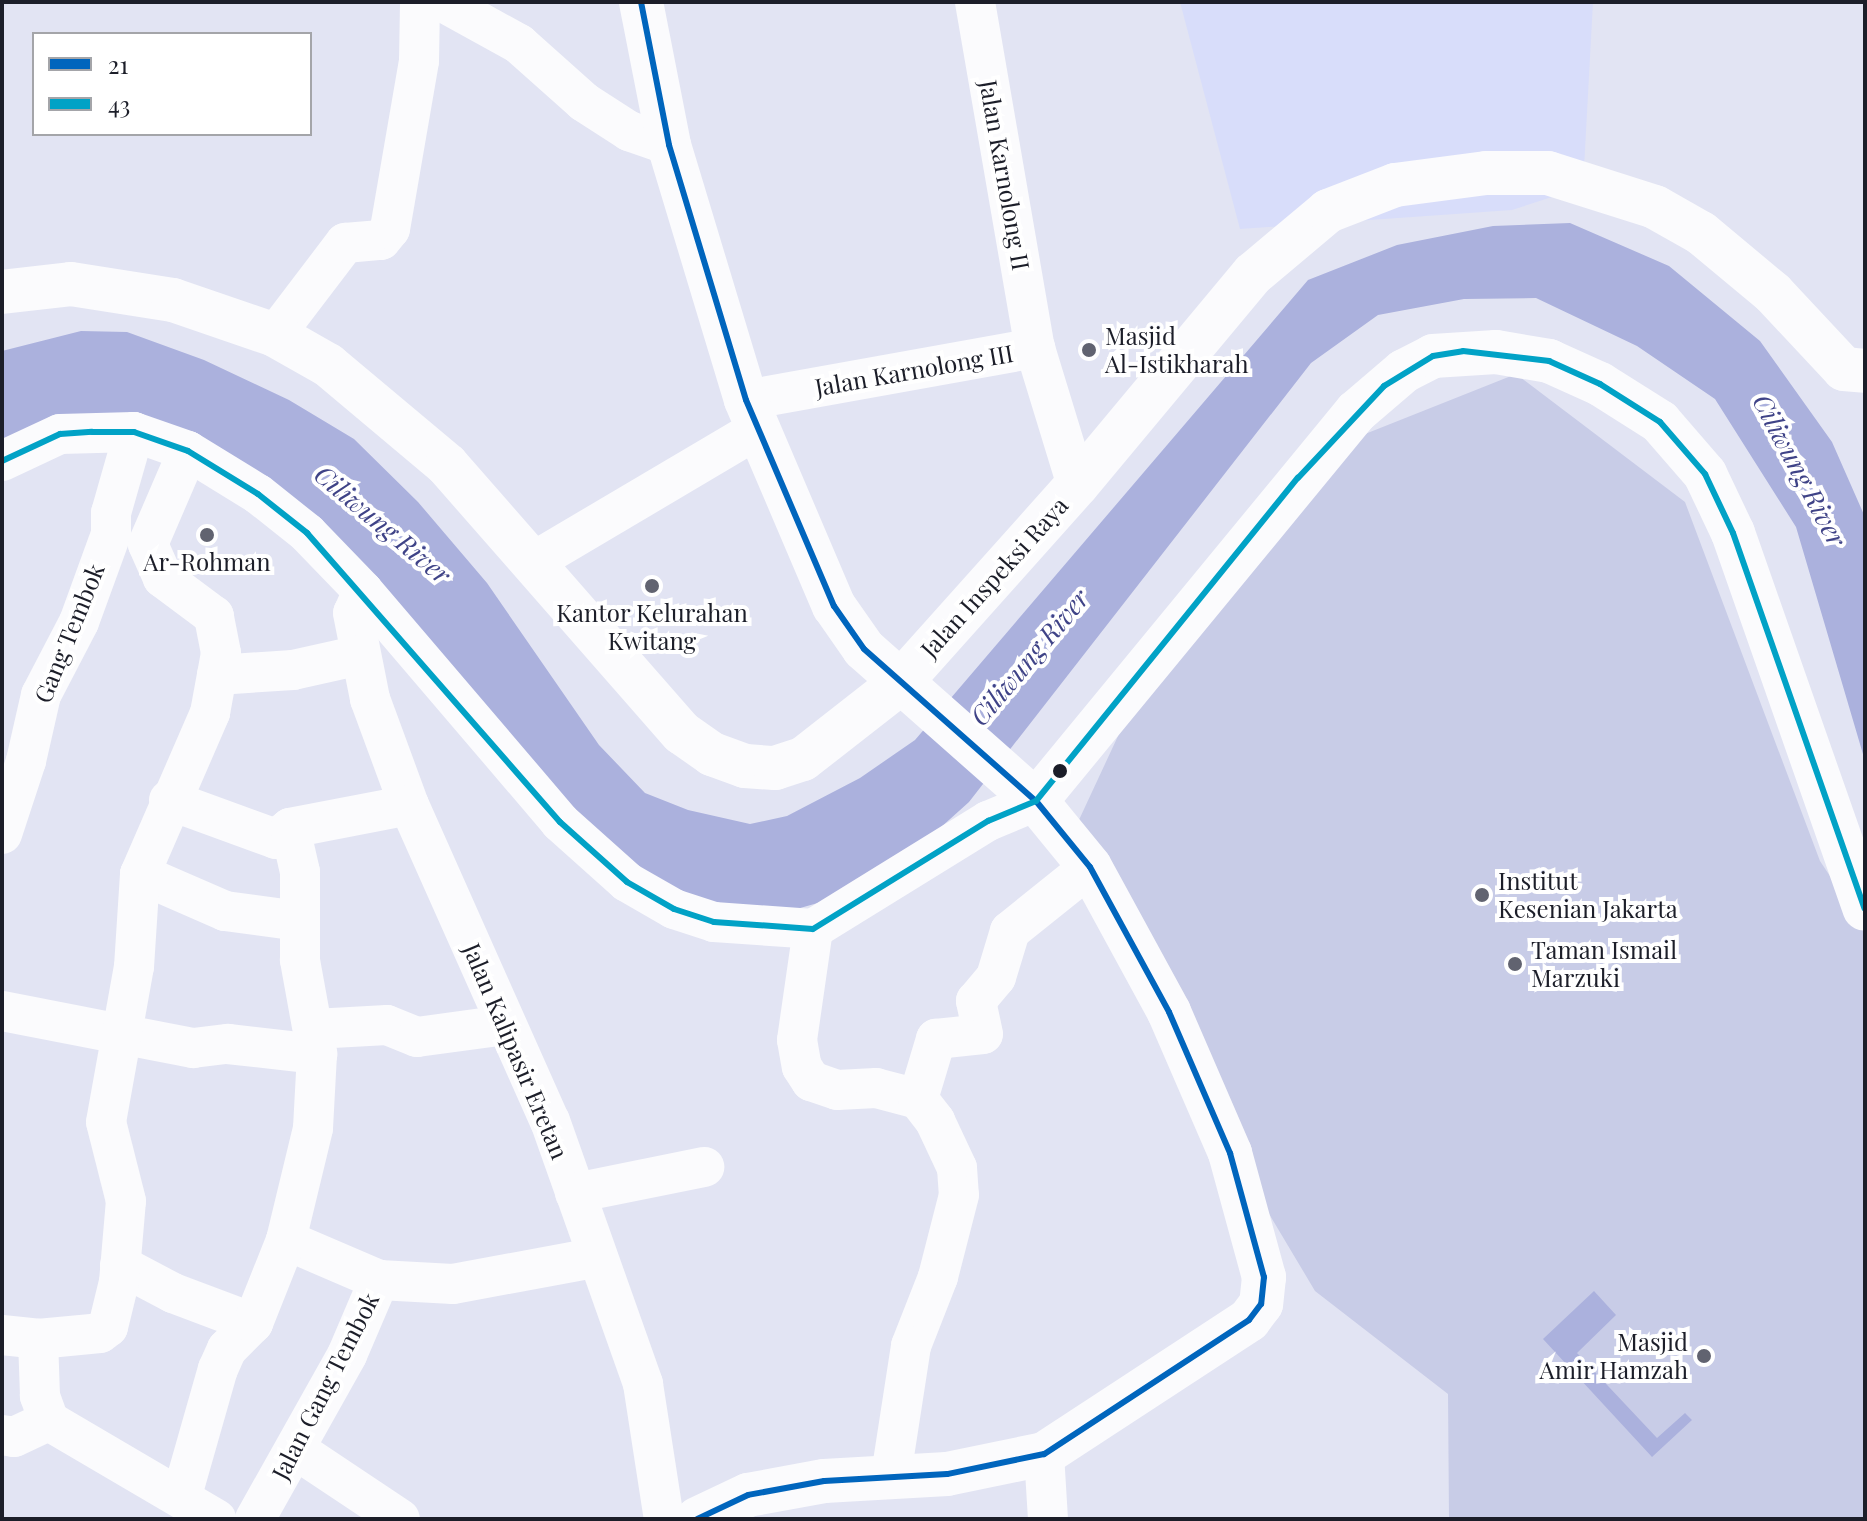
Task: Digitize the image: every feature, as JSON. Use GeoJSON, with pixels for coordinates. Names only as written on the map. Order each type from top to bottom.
{"type":"FeatureCollection","features":[{"type":"Feature","properties":{"kind":"street"},"geometry":{"type":"LineString","coordinates":[[275,335],[345,243],[381,240],[390,229],[419,61],[420,2]]}},
{"type":"Feature","properties":{"kind":"street"},"geometry":{"type":"LineString","coordinates":[[443,2],[519,44],[584,102],[629,131],[669,145]]}},
{"type":"Feature","properties":{"kind":"street"},"geometry":{"type":"LineString","coordinates":[[641,2],[669,145],[752,414],[834,606],[864,649],[1025,792],[1090,867],[1169,1012],[1224,1139],[1264,1277],[1261,1304],[1249,1320],[1044,1454],[947,1474],[891,1475],[748,1495],[697,1519]]}},
{"type":"Feature","properties":{"kind":"street","name":"Jalan Karnolong II"},"geometry":{"type":"LineString","coordinates":[[975,2],[1035,348]]}},
{"type":"Feature","properties":{"kind":"street","name":"Jalan Inspeksi Raya"},"geometry":{"type":"LineString","coordinates":[[2,292],[71,284],[173,300],[275,335],[328,365],[385,409],[447,465],[682,733],[712,754],[745,766],[775,768],[803,759],[908,691],[1253,274],[1328,211],[1395,185],[1486,173],[1548,173],[1655,207],[1701,233],[1773,293],[1844,369],[1865,371]]}},
{"type":"Feature","properties":{"kind":"street","name":"Jalan Karnolong III"},"geometry":{"type":"LineString","coordinates":[[752,414],[1035,348],[1077,485]]}},
{"type":"Feature","properties":{"kind":"street"},"geometry":{"type":"LineString","coordinates":[[2,461],[60,434],[134,432],[188,451],[307,533],[363,591],[560,822],[627,882],[674,909],[714,922],[813,929],[988,821],[1025,792],[1356,412],[1404,371],[1433,356],[1496,352],[1549,361],[1600,384],[1660,422],[1705,474],[1733,533],[1865,909]]}},
{"type":"Feature","properties":{"kind":"street"},"geometry":{"type":"LineString","coordinates":[[533,562],[752,414]]}},
{"type":"Feature","properties":{"kind":"street","name":"Gang Tembok"},"geometry":{"type":"LineString","coordinates":[[2,834],[14,769],[41,695],[79,622],[111,534],[111,513],[134,432]]}},
{"type":"Feature","properties":{"kind":"street"},"geometry":{"type":"LineString","coordinates":[[188,451],[148,544],[163,578],[214,616],[221,653],[210,713],[169,800],[140,874],[134,967],[106,1122],[126,1201],[120,1265],[108,1327],[89,1336],[20,1337],[49,1421],[182,1495],[216,1519]]}},
{"type":"Feature","properties":{"kind":"street","name":"Jalan Kalipasir Eretan"},"geometry":{"type":"LineString","coordinates":[[363,591],[353,613],[370,699],[409,805],[550,1121],[643,1384],[664,1519]]}},
{"type":"Feature","properties":{"kind":"street"},"geometry":{"type":"LineString","coordinates":[[217,675],[293,670],[360,655]]}},
{"type":"Feature","properties":{"kind":"street"},"geometry":{"type":"LineString","coordinates":[[169,800],[276,839],[290,828],[409,805]]}},
{"type":"Feature","properties":{"kind":"street"},"geometry":{"type":"LineString","coordinates":[[182,1495],[218,1369],[227,1349],[253,1323],[286,1240],[313,1128],[315,1041],[299,921],[300,872],[290,828]]}},
{"type":"Feature","properties":{"kind":"street"},"geometry":{"type":"LineString","coordinates":[[918,1099],[936,1039],[983,1034],[976,1001],[996,977],[1010,931],[1090,867]]}},
{"type":"Feature","properties":{"kind":"street"},"geometry":{"type":"LineString","coordinates":[[140,874],[225,911],[299,921]]}},
{"type":"Feature","properties":{"kind":"street"},"geometry":{"type":"LineString","coordinates":[[813,929],[797,1040],[802,1067],[811,1081],[837,1090],[876,1088],[918,1099],[935,1121],[957,1168],[959,1195],[938,1277],[911,1346],[891,1475]]}},
{"type":"Feature","properties":{"kind":"street"},"geometry":{"type":"LineString","coordinates":[[2,1011],[193,1048],[315,1041],[387,1025],[417,1037],[506,1025]]}},
{"type":"Feature","properties":{"kind":"street"},"geometry":{"type":"LineString","coordinates":[[575,1193],[704,1167]]}},
{"type":"Feature","properties":{"kind":"street"},"geometry":{"type":"LineString","coordinates":[[286,1240],[379,1280]]}},
{"type":"Feature","properties":{"kind":"street","name":"Jalan Gang Tembok"},"geometry":{"type":"LineString","coordinates":[[255,1519],[347,1355],[379,1280],[453,1284],[598,1257]]}},
{"type":"Feature","properties":{"kind":"street"},"geometry":{"type":"LineString","coordinates":[[120,1265],[173,1293],[253,1323]]}},
{"type":"Feature","properties":{"kind":"street"},"geometry":{"type":"LineString","coordinates":[[2,1435],[12,1437],[49,1421]]}},
{"type":"Feature","properties":{"kind":"street"},"geometry":{"type":"LineString","coordinates":[[295,1449],[400,1519]]}},
{"type":"Feature","properties":{"kind":"street"},"geometry":{"type":"LineString","coordinates":[[1044,1454],[1048,1519]]}},
{"type":"Feature","properties":{"kind":"shaded area"},"geometry":{"type":"Polygon","coordinates":[[[1180,2],[1593,2],[1583,187],[1512,210],[1240,229],[1180,2]]]}},
{"type":"Feature","properties":{"kind":"shaded area","name":"Taman Ismail Marzuki"},"geometry":{"type":"Polygon","coordinates":[[[1516,374],[1685,502],[1820,861],[1865,929],[1865,1519],[1449,1519],[1448,1394],[1315,1291],[1265,1207],[1078,822],[1145,678],[1355,438],[1516,374]]]}},
{"type":"Feature","properties":{"kind":"water","name":"Ciliwung River"},"geometry":{"type":"Polygon","coordinates":[[[1570,223],[1669,266],[1760,341],[1832,442],[1865,517],[1865,761],[1796,527],[1715,399],[1637,346],[1536,298],[1464,299],[1378,315],[1311,363],[969,802],[910,855],[839,897],[786,912],[748,916],[636,878],[190,445],[2,441],[2,351],[81,331],[127,332],[204,360],[289,400],[354,439],[418,502],[487,583],[599,745],[645,793],[688,810],[750,824],[787,816],[860,778],[915,740],[1308,280],[1397,245],[1493,226],[1570,223]]]}},
{"type":"Feature","properties":{"kind":"water"},"geometry":{"type":"Polygon","coordinates":[[[1594,1291],[1616,1315],[1577,1353],[1657,1438],[1685,1413],[1692,1420],[1652,1457],[1543,1339],[1594,1291]]]}},
{"type":"Feature","properties":{"kind":"transit line","name":"21"},"geometry":{"type":"LineString","coordinates":[[641,2],[669,145],[746,400],[834,606],[864,649],[1036,801],[1090,867],[1169,1012],[1230,1153],[1264,1277],[1261,1304],[1249,1320],[1044,1454],[947,1474],[824,1481],[748,1495],[697,1519]]}},
{"type":"Feature","properties":{"kind":"transit line","name":"43"},"geometry":{"type":"LineString","coordinates":[[2,461],[60,434],[92,432],[134,432],[188,451],[258,494],[307,533],[560,822],[627,882],[674,909],[714,922],[813,929],[988,821],[1036,801],[1298,478],[1384,386],[1433,356],[1463,351],[1549,361],[1600,384],[1660,422],[1705,474],[1733,533],[1865,909]]}},
{"type":"Feature","properties":{"kind":"place","name":"Masjid Al-Istikharah"},"geometry":{"type":"Point","coordinates":[1089,350]}},
{"type":"Feature","properties":{"kind":"place","name":"Ar-Rohman"},"geometry":{"type":"Point","coordinates":[207,535]}},
{"type":"Feature","properties":{"kind":"place","name":"Kantor Kelurahan Kwitang"},"geometry":{"type":"Point","coordinates":[652,586]}},
{"type":"Feature","properties":{"kind":"place","name":"Institut Kesenian Jakarta"},"geometry":{"type":"Point","coordinates":[1482,895]}},
{"type":"Feature","properties":{"kind":"place","name":"Taman Ismail Marzuki"},"geometry":{"type":"Point","coordinates":[1515,964]}},
{"type":"Feature","properties":{"kind":"place","name":"Masjid Amir Hamzah"},"geometry":{"type":"Point","coordinates":[1704,1356]}}]}
